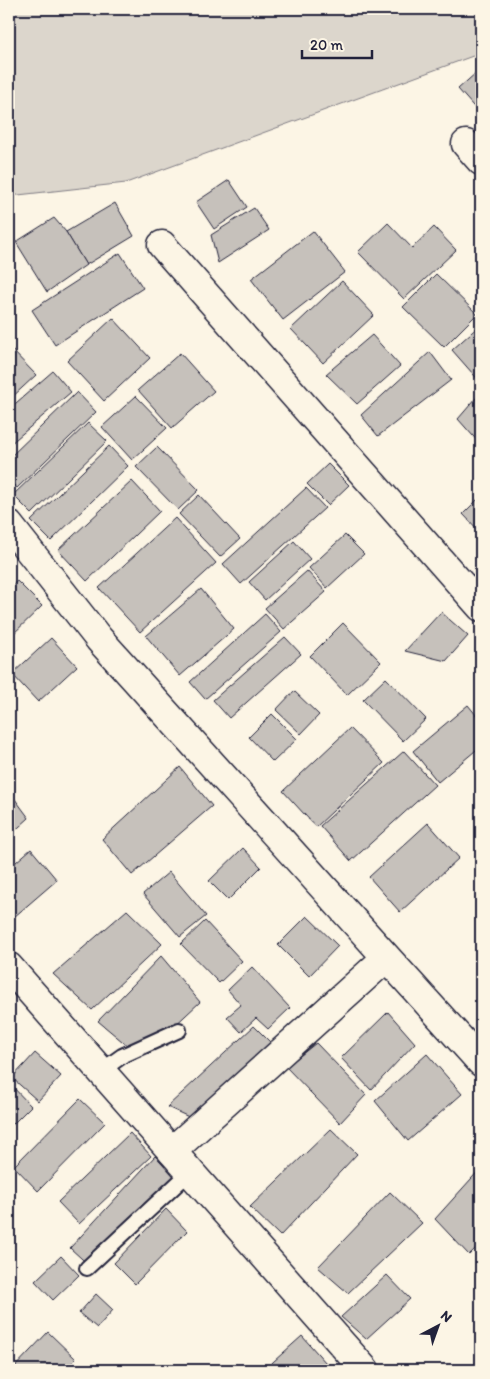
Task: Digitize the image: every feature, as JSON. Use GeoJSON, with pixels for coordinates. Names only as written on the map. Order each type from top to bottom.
{"type":"FeatureCollection","features":[{"type":"Feature","properties":{"kind":"street"},"geometry":{"type":"LineString","coordinates":[[162,244],[481,607]]}},
{"type":"Feature","properties":{"kind":"street"},"geometry":{"type":"LineString","coordinates":[[9,525],[99,640],[481,1062]]}},
{"type":"Feature","properties":{"kind":"street"},"geometry":{"type":"LineString","coordinates":[[172,1151],[386,958]]}},
{"type":"Feature","properties":{"kind":"street"},"geometry":{"type":"LineString","coordinates":[[9,967],[365,1370]]}},
{"type":"Feature","properties":{"kind":"lane"},"geometry":{"type":"LineString","coordinates":[[101,1071],[122,1056],[179,1030]]}},
{"type":"Feature","properties":{"kind":"lane"},"geometry":{"type":"LineString","coordinates":[[87,1268],[190,1172]]}},
{"type":"Feature","properties":{"kind":"shaded area"},"geometry":{"type":"Polygon","coordinates":[[[9,9],[481,9],[481,53],[126,183],[9,196],[9,9]]]}},
{"type":"Feature","properties":{"kind":"building"},"geometry":{"type":"Polygon","coordinates":[[[477,72],[481,77],[481,115],[458,89],[477,72]]]}},
{"type":"Feature","properties":{"kind":"building"},"geometry":{"type":"Polygon","coordinates":[[[229,180],[247,207],[214,229],[196,202],[229,180]]]}},
{"type":"Feature","properties":{"kind":"building"},"geometry":{"type":"Polygon","coordinates":[[[115,203],[134,236],[86,265],[66,232],[115,203]]]}},
{"type":"Feature","properties":{"kind":"building"},"geometry":{"type":"Polygon","coordinates":[[[254,208],[269,230],[218,263],[211,235],[254,208]]]}},
{"type":"Feature","properties":{"kind":"building"},"geometry":{"type":"Polygon","coordinates":[[[54,218],[66,232],[86,265],[47,292],[16,242],[54,218]]]}},
{"type":"Feature","properties":{"kind":"building"},"geometry":{"type":"Polygon","coordinates":[[[388,223],[412,248],[434,227],[456,250],[404,299],[358,252],[388,223]]]}},
{"type":"Feature","properties":{"kind":"building"},"geometry":{"type":"Polygon","coordinates":[[[313,231],[345,272],[283,320],[251,279],[313,231]]]}},
{"type":"Feature","properties":{"kind":"building"},"geometry":{"type":"Polygon","coordinates":[[[120,253],[143,288],[55,345],[32,310],[120,253]]]}},
{"type":"Feature","properties":{"kind":"building"},"geometry":{"type":"Polygon","coordinates":[[[436,274],[477,314],[444,347],[403,307],[436,274]]]}},
{"type":"Feature","properties":{"kind":"building"},"geometry":{"type":"Polygon","coordinates":[[[342,281],[374,315],[323,363],[291,329],[342,281]]]}},
{"type":"Feature","properties":{"kind":"building"},"geometry":{"type":"Polygon","coordinates":[[[113,318],[150,358],[104,401],[67,361],[113,318]]]}},
{"type":"Feature","properties":{"kind":"building"},"geometry":{"type":"Polygon","coordinates":[[[481,324],[481,383],[452,350],[481,324]]]}},
{"type":"Feature","properties":{"kind":"building"},"geometry":{"type":"Polygon","coordinates":[[[372,335],[400,366],[357,404],[326,374],[372,335]]]}},
{"type":"Feature","properties":{"kind":"building"},"geometry":{"type":"Polygon","coordinates":[[[9,347],[36,375],[9,400],[9,347]]]}},
{"type":"Feature","properties":{"kind":"building"},"geometry":{"type":"Polygon","coordinates":[[[430,352],[451,380],[378,436],[361,415],[430,352]]]}},
{"type":"Feature","properties":{"kind":"building"},"geometry":{"type":"Polygon","coordinates":[[[180,353],[214,391],[172,428],[138,390],[180,353]]]}},
{"type":"Feature","properties":{"kind":"building"},"geometry":{"type":"Polygon","coordinates":[[[53,371],[71,392],[9,445],[9,409],[53,371]]]}},
{"type":"Feature","properties":{"kind":"building"},"geometry":{"type":"Polygon","coordinates":[[[77,392],[96,412],[17,488],[9,480],[9,458],[77,392]]]}},
{"type":"Feature","properties":{"kind":"building"},"geometry":{"type":"Polygon","coordinates":[[[136,396],[167,428],[132,460],[102,427],[136,396]]]}},
{"type":"Feature","properties":{"kind":"building"},"geometry":{"type":"Polygon","coordinates":[[[477,397],[481,401],[481,445],[458,419],[477,397]]]}},
{"type":"Feature","properties":{"kind":"building"},"geometry":{"type":"Polygon","coordinates":[[[88,423],[107,441],[32,514],[13,495],[88,423]]]}},
{"type":"Feature","properties":{"kind":"building"},"geometry":{"type":"Polygon","coordinates":[[[109,446],[128,466],[51,541],[31,521],[109,446]]]}},
{"type":"Feature","properties":{"kind":"building"},"geometry":{"type":"Polygon","coordinates":[[[157,447],[199,490],[178,510],[136,467],[157,447]]]}},
{"type":"Feature","properties":{"kind":"building"},"geometry":{"type":"Polygon","coordinates":[[[328,464],[349,485],[328,505],[307,484],[328,464]]]}},
{"type":"Feature","properties":{"kind":"building"},"geometry":{"type":"Polygon","coordinates":[[[132,481],[160,511],[87,581],[58,550],[132,481]]]}},
{"type":"Feature","properties":{"kind":"building"},"geometry":{"type":"Polygon","coordinates":[[[306,488],[325,508],[241,584],[223,564],[306,488]]]}},
{"type":"Feature","properties":{"kind":"building"},"geometry":{"type":"Polygon","coordinates":[[[199,495],[240,539],[220,557],[179,514],[199,495]]]}},
{"type":"Feature","properties":{"kind":"building"},"geometry":{"type":"Polygon","coordinates":[[[481,496],[481,533],[463,514],[481,496]]]}},
{"type":"Feature","properties":{"kind":"building"},"geometry":{"type":"Polygon","coordinates":[[[175,518],[216,563],[140,632],[99,588],[175,518]]]}},
{"type":"Feature","properties":{"kind":"building"},"geometry":{"type":"Polygon","coordinates":[[[345,535],[364,554],[327,588],[309,568],[345,535]]]}},
{"type":"Feature","properties":{"kind":"building"},"geometry":{"type":"Polygon","coordinates":[[[294,541],[310,559],[265,600],[249,582],[294,541]]]}},
{"type":"Feature","properties":{"kind":"building"},"geometry":{"type":"Polygon","coordinates":[[[481,569],[481,578],[475,574],[481,569]]]}},
{"type":"Feature","properties":{"kind":"building"},"geometry":{"type":"Polygon","coordinates":[[[307,571],[326,592],[284,629],[265,608],[307,571]]]}},
{"type":"Feature","properties":{"kind":"building"},"geometry":{"type":"Polygon","coordinates":[[[17,581],[42,606],[9,638],[9,588],[17,581]]]}},
{"type":"Feature","properties":{"kind":"building"},"geometry":{"type":"Polygon","coordinates":[[[201,589],[234,629],[180,676],[146,636],[201,589]]]}},
{"type":"Feature","properties":{"kind":"building"},"geometry":{"type":"Polygon","coordinates":[[[441,612],[468,636],[446,661],[405,651],[441,612]]]}},
{"type":"Feature","properties":{"kind":"building"},"geometry":{"type":"Polygon","coordinates":[[[265,614],[281,632],[205,699],[190,682],[265,614]]]}},
{"type":"Feature","properties":{"kind":"building"},"geometry":{"type":"Polygon","coordinates":[[[343,623],[381,662],[347,695],[310,656],[343,623]]]}},
{"type":"Feature","properties":{"kind":"building"},"geometry":{"type":"Polygon","coordinates":[[[285,637],[301,654],[229,718],[213,700],[285,637]]]}},
{"type":"Feature","properties":{"kind":"building"},"geometry":{"type":"Polygon","coordinates":[[[51,638],[77,666],[38,702],[12,674],[51,638]]]}},
{"type":"Feature","properties":{"kind":"building"},"geometry":{"type":"Polygon","coordinates":[[[386,678],[426,719],[403,741],[363,700],[386,678]]]}},
{"type":"Feature","properties":{"kind":"building"},"geometry":{"type":"Polygon","coordinates":[[[294,691],[319,715],[301,734],[276,710],[294,691]]]}},
{"type":"Feature","properties":{"kind":"building"},"geometry":{"type":"Polygon","coordinates":[[[468,705],[481,721],[481,746],[438,782],[413,751],[468,705]]]}},
{"type":"Feature","properties":{"kind":"building"},"geometry":{"type":"Polygon","coordinates":[[[272,714],[297,739],[273,762],[249,737],[272,714]]]}},
{"type":"Feature","properties":{"kind":"building"},"geometry":{"type":"Polygon","coordinates":[[[350,728],[384,763],[316,827],[283,791],[350,728]]]}},
{"type":"Feature","properties":{"kind":"building"},"geometry":{"type":"Polygon","coordinates":[[[404,751],[435,785],[351,861],[320,826],[404,751]]]}},
{"type":"Feature","properties":{"kind":"building"},"geometry":{"type":"Polygon","coordinates":[[[180,767],[212,806],[132,875],[102,839],[180,767]]]}},
{"type":"Feature","properties":{"kind":"building"},"geometry":{"type":"Polygon","coordinates":[[[9,791],[29,818],[9,836],[9,791]]]}},
{"type":"Feature","properties":{"kind":"building"},"geometry":{"type":"Polygon","coordinates":[[[428,823],[459,858],[400,912],[369,877],[428,823]]]}},
{"type":"Feature","properties":{"kind":"building"},"geometry":{"type":"Polygon","coordinates":[[[243,848],[261,867],[228,900],[209,881],[243,848]]]}},
{"type":"Feature","properties":{"kind":"building"},"geometry":{"type":"Polygon","coordinates":[[[31,849],[57,880],[14,917],[9,910],[9,868],[31,849]]]}},
{"type":"Feature","properties":{"kind":"building"},"geometry":{"type":"Polygon","coordinates":[[[169,872],[206,916],[180,937],[143,894],[169,872]]]}},
{"type":"Feature","properties":{"kind":"building"},"geometry":{"type":"Polygon","coordinates":[[[127,910],[162,944],[92,1010],[53,974],[127,910]]]}},
{"type":"Feature","properties":{"kind":"building"},"geometry":{"type":"Polygon","coordinates":[[[307,916],[338,946],[309,976],[278,945],[307,916]]]}},
{"type":"Feature","properties":{"kind":"building"},"geometry":{"type":"Polygon","coordinates":[[[205,921],[242,961],[219,983],[181,944],[205,921]]]}},
{"type":"Feature","properties":{"kind":"building"},"geometry":{"type":"Polygon","coordinates":[[[161,956],[200,1002],[141,1057],[98,1021],[161,956]]]}},
{"type":"Feature","properties":{"kind":"building"},"geometry":{"type":"Polygon","coordinates":[[[252,967],[290,1008],[268,1029],[256,1018],[241,1032],[227,1017],[241,1005],[228,990],[252,967]]]}},
{"type":"Feature","properties":{"kind":"building"},"geometry":{"type":"Polygon","coordinates":[[[388,1012],[415,1043],[371,1090],[341,1058],[388,1012]]]}},
{"type":"Feature","properties":{"kind":"building"},"geometry":{"type":"Polygon","coordinates":[[[254,1026],[271,1043],[191,1118],[167,1107],[254,1026]]]}},
{"type":"Feature","properties":{"kind":"building"},"geometry":{"type":"Polygon","coordinates":[[[316,1043],[366,1095],[340,1123],[286,1067],[316,1043]]]}},
{"type":"Feature","properties":{"kind":"building"},"geometry":{"type":"Polygon","coordinates":[[[35,1053],[61,1076],[38,1101],[12,1078],[35,1053]]]}},
{"type":"Feature","properties":{"kind":"building"},"geometry":{"type":"Polygon","coordinates":[[[427,1054],[462,1094],[408,1141],[375,1101],[427,1054]]]}},
{"type":"Feature","properties":{"kind":"building"},"geometry":{"type":"Polygon","coordinates":[[[9,1083],[31,1106],[9,1128],[9,1083]]]}},
{"type":"Feature","properties":{"kind":"building"},"geometry":{"type":"Polygon","coordinates":[[[80,1099],[105,1123],[38,1191],[14,1166],[80,1099]]]}},
{"type":"Feature","properties":{"kind":"building"},"geometry":{"type":"Polygon","coordinates":[[[331,1129],[357,1154],[280,1236],[250,1207],[331,1129]]]}},
{"type":"Feature","properties":{"kind":"building"},"geometry":{"type":"Polygon","coordinates":[[[130,1133],[151,1156],[79,1224],[58,1202],[130,1133]]]}},
{"type":"Feature","properties":{"kind":"building"},"geometry":{"type":"Polygon","coordinates":[[[155,1156],[179,1178],[93,1269],[70,1248],[155,1156]]]}},
{"type":"Feature","properties":{"kind":"building"},"geometry":{"type":"Polygon","coordinates":[[[481,1168],[481,1243],[469,1255],[435,1219],[481,1168]]]}},
{"type":"Feature","properties":{"kind":"building"},"geometry":{"type":"Polygon","coordinates":[[[390,1192],[422,1223],[348,1293],[318,1267],[390,1192]]]}},
{"type":"Feature","properties":{"kind":"building"},"geometry":{"type":"Polygon","coordinates":[[[166,1209],[187,1231],[135,1284],[114,1263],[166,1209]]]}},
{"type":"Feature","properties":{"kind":"building"},"geometry":{"type":"Polygon","coordinates":[[[61,1256],[79,1275],[53,1300],[35,1281],[61,1256]]]}},
{"type":"Feature","properties":{"kind":"building"},"geometry":{"type":"Polygon","coordinates":[[[387,1275],[410,1299],[366,1339],[341,1317],[387,1275]]]}},
{"type":"Feature","properties":{"kind":"building"},"geometry":{"type":"Polygon","coordinates":[[[96,1294],[113,1310],[97,1328],[79,1313],[96,1294]]]}},
{"type":"Feature","properties":{"kind":"building"},"geometry":{"type":"Polygon","coordinates":[[[48,1332],[76,1359],[65,1370],[12,1370],[48,1332]]]}},
{"type":"Feature","properties":{"kind":"building"},"geometry":{"type":"Polygon","coordinates":[[[302,1336],[326,1363],[318,1370],[264,1370],[302,1336]]]}}]}
